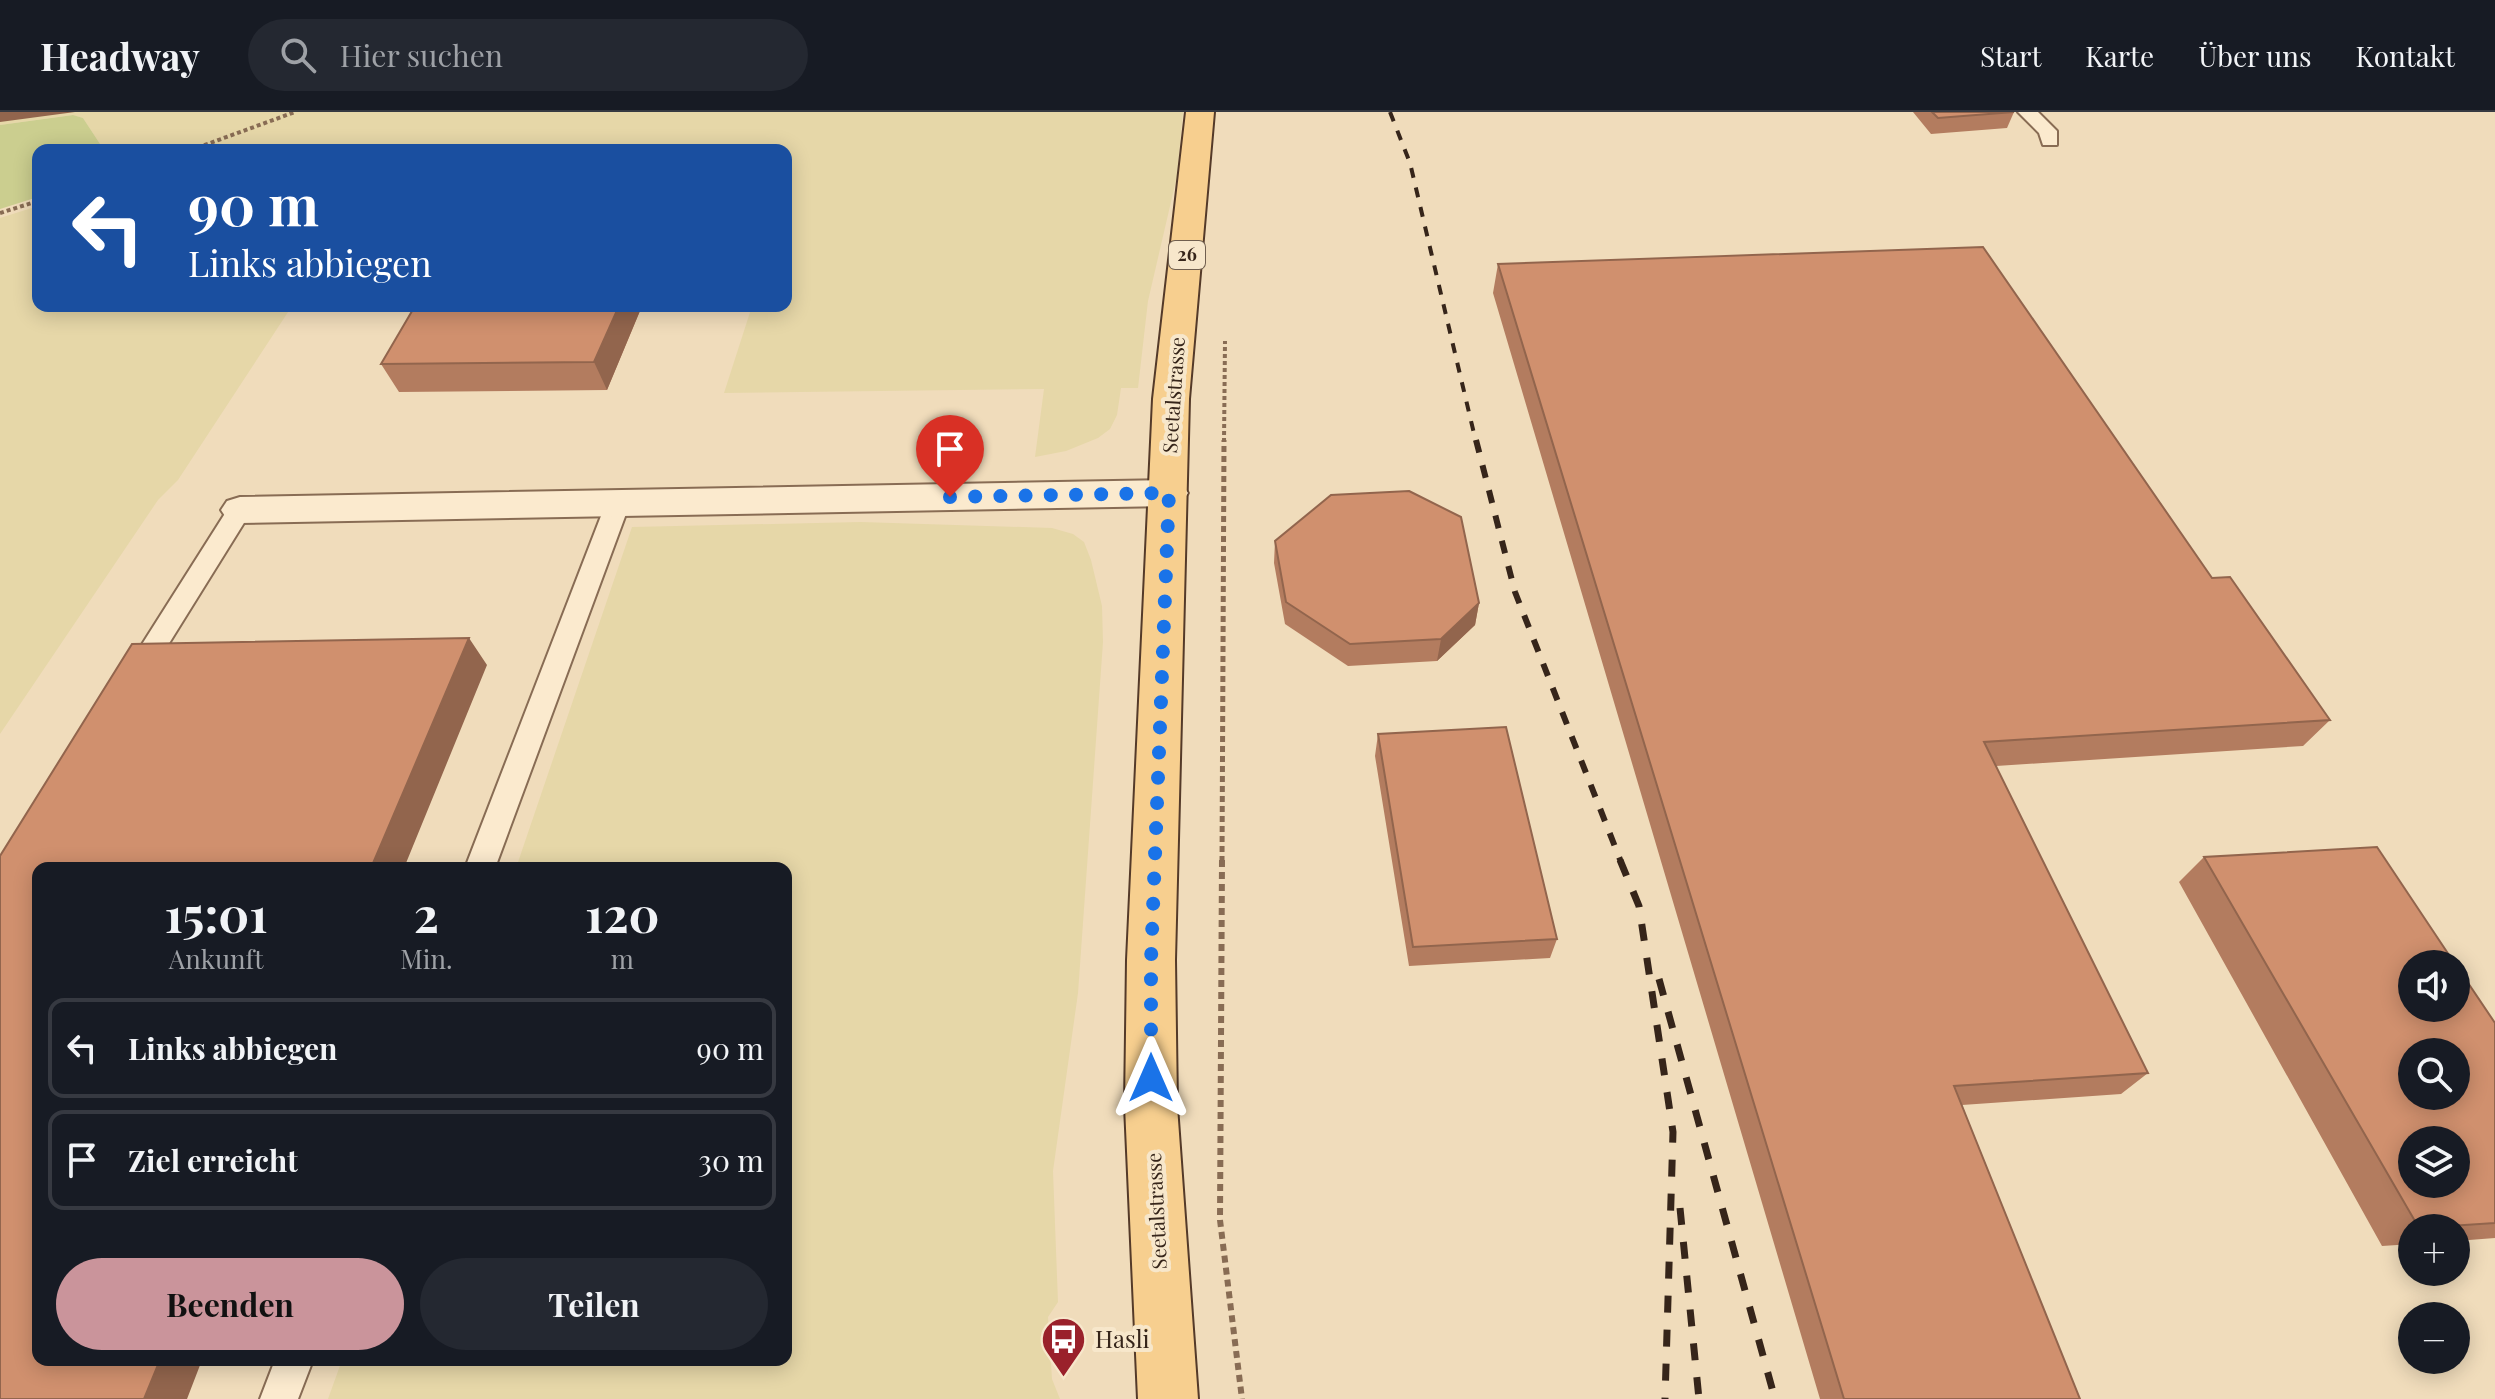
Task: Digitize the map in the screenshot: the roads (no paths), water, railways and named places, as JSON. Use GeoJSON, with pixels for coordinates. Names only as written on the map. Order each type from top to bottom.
{"type":"FeatureCollection","features":[{"type":"Feature","properties":{"kind":"main road","name":"Seetalstrasse"},"geometry":{"type":"LineString","coordinates":[[1168,1399],[1151,1092],[1151,960],[1171,399],[1200,112]]}},
{"type":"Feature","properties":{"kind":"street"},"geometry":{"type":"LineString","coordinates":[[240,510],[1169,493]]}},
{"type":"Feature","properties":{"kind":"lane"},"geometry":{"type":"LineString","coordinates":[[2027,112],[2048,131],[2050,141]]}},
{"type":"Feature","properties":{"kind":"lane"},"geometry":{"type":"LineString","coordinates":[[482,862],[618,503]]}},
{"type":"Feature","properties":{"kind":"lane"},"geometry":{"type":"LineString","coordinates":[[119,703],[240,510]]}},
{"type":"Feature","properties":{"kind":"lane"},"geometry":{"type":"LineString","coordinates":[[279,1399],[292,1366]]}},
{"type":"Feature","properties":{"kind":"railway"},"geometry":{"type":"LineString","coordinates":[[1390,112],[1410,163],[1476,442]]}},
{"type":"Feature","properties":{"kind":"railway"},"geometry":{"type":"LineString","coordinates":[[1476,440],[1515,592],[1621,862]]}},
{"type":"Feature","properties":{"kind":"railway"},"geometry":{"type":"LineString","coordinates":[[1620,860],[1639,906],[1673,1132],[1665,1399]]}},
{"type":"Feature","properties":{"kind":"railway"},"geometry":{"type":"LineString","coordinates":[[1659,979],[1775,1399]]}},
{"type":"Feature","properties":{"kind":"railway"},"geometry":{"type":"LineString","coordinates":[[1680,1208],[1699,1399]]}},
{"type":"Feature","properties":{"kind":"place","name":"Hasli"},"geometry":{"type":"Point","coordinates":[1064,1379]}}]}
